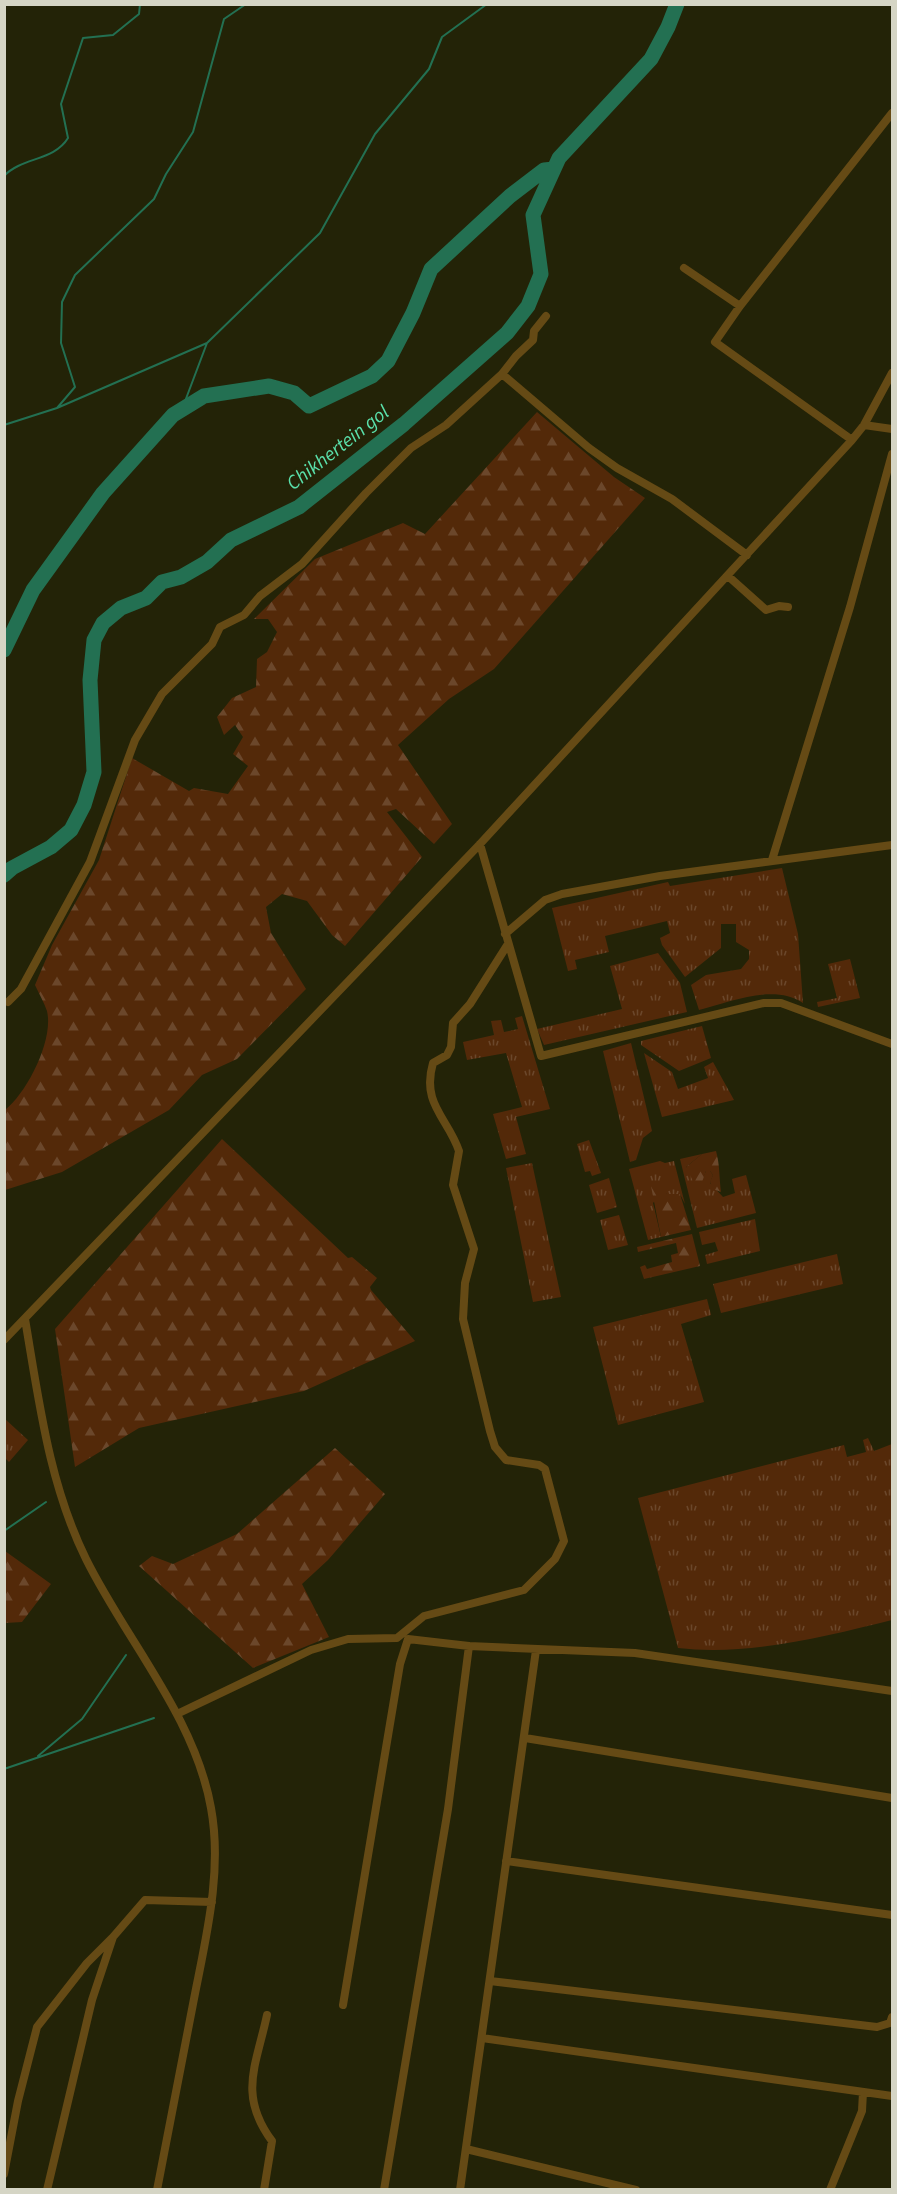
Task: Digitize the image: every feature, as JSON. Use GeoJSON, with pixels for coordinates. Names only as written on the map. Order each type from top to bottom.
{"type":"FeatureCollection","features":[{"type":"Feature","properties":{"kind":"street"},"geometry":{"type":"LineString","coordinates":[[852,440],[715,342],[740,306],[892,113]]}},
{"type":"Feature","properties":{"kind":"street"},"geometry":{"type":"LineString","coordinates":[[684,268],[740,306]]}},
{"type":"Feature","properties":{"kind":"street"},"geometry":{"type":"LineString","coordinates":[[8,1002],[21,989],[90,862],[135,740],[162,694],[212,644],[220,627],[244,615],[261,596],[302,564],[366,493],[411,448],[446,425],[502,374],[533,340],[534,331],[546,316]]}},
{"type":"Feature","properties":{"kind":"street"},"geometry":{"type":"LineString","coordinates":[[4,1340],[480,844],[728,576],[852,440],[864,425],[892,373]]}},
{"type":"Feature","properties":{"kind":"street"},"geometry":{"type":"LineString","coordinates":[[502,374],[589,448],[617,468],[672,499],[747,555]]}},
{"type":"Feature","properties":{"kind":"street"},"geometry":{"type":"LineString","coordinates":[[864,425],[892,429]]}},
{"type":"Feature","properties":{"kind":"street"},"geometry":{"type":"LineString","coordinates":[[772,860],[850,607],[892,454]]}},
{"type":"Feature","properties":{"kind":"street"},"geometry":{"type":"LineString","coordinates":[[728,576],[766,610],[779,606],[788,607]]}},
{"type":"Feature","properties":{"kind":"street"},"geometry":{"type":"LineString","coordinates":[[480,844],[541,1056],[765,1003],[781,1003],[892,1044]]}},
{"type":"Feature","properties":{"kind":"street"},"geometry":{"type":"LineString","coordinates":[[505,934],[545,900],[562,894],[772,860],[892,845]]}},
{"type":"Feature","properties":{"kind":"street"},"geometry":{"type":"LineString","coordinates":[[397,1638],[424,1616],[524,1590],[555,1559],[564,1541],[545,1469],[539,1465],[506,1460],[495,1447],[490,1431],[463,1319],[463,1291],[474,1249],[453,1185],[459,1151],[438,1115],[431,1093],[430,1072],[433,1063],[447,1054],[451,1047],[453,1023],[470,1004],[508,944]]}},
{"type":"Feature","properties":{"kind":"street"},"geometry":{"type":"LineString","coordinates":[[25,1319],[43,1423],[61,1501],[106,1597],[177,1714],[202,1775],[211,1809],[214,1851],[212,1902],[157,2190]]}},
{"type":"Feature","properties":{"kind":"street"},"geometry":{"type":"LineString","coordinates":[[177,1714],[311,1650],[348,1639],[397,1638],[469,1646],[635,1653],[892,1691]]}},
{"type":"Feature","properties":{"kind":"street"},"geometry":{"type":"LineString","coordinates":[[343,2005],[400,1664],[408,1639]]}},
{"type":"Feature","properties":{"kind":"street"},"geometry":{"type":"LineString","coordinates":[[384,2190],[448,1809],[469,1646]]}},
{"type":"Feature","properties":{"kind":"street"},"geometry":{"type":"LineString","coordinates":[[460,2190],[536,1650]]}},
{"type":"Feature","properties":{"kind":"street"},"geometry":{"type":"LineString","coordinates":[[525,1738],[892,1798]]}},
{"type":"Feature","properties":{"kind":"street"},"geometry":{"type":"LineString","coordinates":[[506,1861],[892,1915]]}},
{"type":"Feature","properties":{"kind":"street"},"geometry":{"type":"LineString","coordinates":[[4,2174],[18,2101],[38,2026],[87,1963],[145,1900],[212,1902]]}},
{"type":"Feature","properties":{"kind":"street"},"geometry":{"type":"LineString","coordinates":[[47,2190],[92,2000],[113,1937]]}},
{"type":"Feature","properties":{"kind":"street"},"geometry":{"type":"LineString","coordinates":[[490,1981],[877,2027],[890,2023],[892,2017]]}},
{"type":"Feature","properties":{"kind":"street"},"geometry":{"type":"LineString","coordinates":[[264,2190],[272,2141],[258,2122],[250,2089],[267,2015]]}},
{"type":"Feature","properties":{"kind":"street"},"geometry":{"type":"LineString","coordinates":[[482,2038],[892,2096]]}},
{"type":"Feature","properties":{"kind":"street"},"geometry":{"type":"LineString","coordinates":[[830,2190],[862,2111],[863,2092]]}},
{"type":"Feature","properties":{"kind":"street"},"geometry":{"type":"LineString","coordinates":[[465,2149],[636,2190]]}},
{"type":"Feature","properties":{"kind":"green space"},"geometry":{"type":"Polygon","coordinates":[[[537,412],[614,477],[645,498],[494,669],[449,699],[398,745],[452,824],[434,844],[396,809],[387,812],[422,857],[345,946],[332,935],[307,901],[282,894],[266,907],[271,933],[306,989],[237,1059],[202,1075],[169,1110],[62,1172],[5,1190],[5,1110],[22,1091],[37,1065],[43,1051],[48,1023],[47,1011],[35,985],[52,945],[99,860],[132,758],[189,791],[194,788],[228,794],[248,766],[233,754],[243,737],[235,725],[224,735],[217,717],[232,698],[256,687],[257,659],[267,652],[277,632],[268,619],[254,619],[315,559],[403,523],[425,534],[537,412]]]}},
{"type":"Feature","properties":{"kind":"green space"},"geometry":{"type":"Polygon","coordinates":[[[782,868],[798,934],[803,1003],[791,997],[766,994],[699,1010],[691,985],[706,975],[741,969],[749,959],[749,950],[736,942],[736,924],[721,924],[721,948],[685,977],[662,945],[660,938],[670,933],[667,921],[605,936],[609,952],[575,960],[577,969],[568,971],[552,908],[668,882],[670,886],[782,868]]]}},
{"type":"Feature","properties":{"kind":"green space"},"geometry":{"type":"Polygon","coordinates":[[[658,953],[680,983],[687,1012],[544,1045],[537,1029],[622,1009],[610,966],[658,953]]]}},
{"type":"Feature","properties":{"kind":"green space"},"geometry":{"type":"Polygon","coordinates":[[[850,959],[860,998],[818,1007],[817,1002],[837,998],[828,964],[850,959]]]}},
{"type":"Feature","properties":{"kind":"green space"},"geometry":{"type":"Polygon","coordinates":[[[522,1016],[550,1109],[516,1117],[526,1154],[506,1159],[493,1114],[522,1107],[506,1053],[467,1060],[463,1042],[494,1035],[491,1021],[501,1020],[504,1032],[518,1029],[515,1018],[522,1016]]]}},
{"type":"Feature","properties":{"kind":"green space"},"geometry":{"type":"Polygon","coordinates":[[[702,1026],[711,1058],[679,1071],[641,1045],[641,1041],[702,1026]]]}},
{"type":"Feature","properties":{"kind":"green space"},"geometry":{"type":"Polygon","coordinates":[[[631,1043],[652,1131],[643,1138],[636,1160],[630,1162],[603,1051],[631,1043]]]}},
{"type":"Feature","properties":{"kind":"green space"},"geometry":{"type":"Polygon","coordinates":[[[644,1053],[672,1072],[678,1089],[708,1078],[704,1067],[713,1062],[734,1100],[662,1117],[644,1053]]]}},
{"type":"Feature","properties":{"kind":"green space"},"geometry":{"type":"Polygon","coordinates":[[[222,1139],[348,1258],[352,1257],[377,1278],[370,1287],[371,1290],[415,1341],[304,1391],[139,1428],[75,1467],[55,1329],[222,1139]]]}},
{"type":"Feature","properties":{"kind":"green space"},"geometry":{"type":"Polygon","coordinates":[[[589,1140],[601,1173],[592,1176],[590,1171],[585,1172],[577,1144],[589,1140]]]}},
{"type":"Feature","properties":{"kind":"green space"},"geometry":{"type":"Polygon","coordinates":[[[716,1151],[721,1192],[713,1189],[710,1182],[713,1175],[710,1171],[706,1171],[702,1182],[693,1181],[686,1167],[702,1154],[716,1151]]]}},
{"type":"Feature","properties":{"kind":"green space"},"geometry":{"type":"Polygon","coordinates":[[[702,1154],[686,1167],[701,1182],[706,1171],[710,1171],[713,1175],[710,1183],[723,1197],[735,1193],[732,1179],[746,1175],[756,1213],[697,1228],[680,1159],[702,1154]]]}},
{"type":"Feature","properties":{"kind":"green space"},"geometry":{"type":"Polygon","coordinates":[[[660,1161],[665,1163],[674,1161],[685,1204],[680,1194],[667,1194],[663,1191],[653,1203],[661,1237],[648,1240],[629,1169],[660,1161]]]}},
{"type":"Feature","properties":{"kind":"green space"},"geometry":{"type":"Polygon","coordinates":[[[532,1163],[561,1297],[533,1302],[506,1168],[532,1163]]]}},
{"type":"Feature","properties":{"kind":"green space"},"geometry":{"type":"Polygon","coordinates":[[[609,1178],[617,1207],[597,1213],[589,1185],[609,1178]]]}},
{"type":"Feature","properties":{"kind":"green space"},"geometry":{"type":"Polygon","coordinates":[[[660,1183],[667,1194],[680,1194],[691,1230],[661,1237],[651,1186],[660,1183]]]}},
{"type":"Feature","properties":{"kind":"green space"},"geometry":{"type":"Polygon","coordinates":[[[619,1215],[628,1245],[608,1250],[600,1220],[619,1215]]]}},
{"type":"Feature","properties":{"kind":"green space"},"geometry":{"type":"Polygon","coordinates":[[[755,1219],[760,1251],[707,1264],[705,1255],[718,1251],[715,1242],[702,1245],[699,1232],[755,1219]]]}},
{"type":"Feature","properties":{"kind":"green space"},"geometry":{"type":"Polygon","coordinates":[[[692,1234],[700,1266],[644,1279],[640,1267],[645,1265],[647,1269],[672,1262],[671,1255],[678,1253],[676,1243],[638,1252],[637,1247],[692,1234]]]}},
{"type":"Feature","properties":{"kind":"green space"},"geometry":{"type":"Polygon","coordinates":[[[837,1254],[843,1284],[721,1313],[713,1284],[837,1254]]]}},
{"type":"Feature","properties":{"kind":"green space"},"geometry":{"type":"Polygon","coordinates":[[[707,1299],[711,1315],[681,1324],[704,1402],[618,1425],[593,1327],[707,1299]]]}},
{"type":"Feature","properties":{"kind":"green space"},"geometry":{"type":"Polygon","coordinates":[[[5,1419],[28,1440],[9,1462],[5,1458],[5,1419]]]}},
{"type":"Feature","properties":{"kind":"green space"},"geometry":{"type":"Polygon","coordinates":[[[868,1438],[874,1451],[892,1444],[892,1620],[813,1638],[759,1647],[705,1650],[678,1648],[638,1498],[844,1445],[847,1457],[866,1452],[863,1440],[868,1438]]]}},
{"type":"Feature","properties":{"kind":"green space"},"geometry":{"type":"Polygon","coordinates":[[[335,1448],[385,1494],[328,1560],[302,1584],[329,1637],[253,1668],[139,1566],[152,1556],[173,1564],[237,1534],[335,1448]]]}},
{"type":"Feature","properties":{"kind":"green space"},"geometry":{"type":"Polygon","coordinates":[[[5,1551],[51,1584],[22,1622],[5,1623],[5,1551]]]}},
{"type":"Feature","properties":{"kind":"waterway"},"geometry":{"type":"LineString","coordinates":[[4,176],[20,165],[55,151],[68,138],[61,104],[83,38],[113,35],[139,14],[140,4]]}},
{"type":"Feature","properties":{"kind":"waterway"},"geometry":{"type":"LineString","coordinates":[[57,408],[75,387],[61,343],[62,302],[75,275],[154,199],[166,174],[193,132],[224,19],[246,4]]}},
{"type":"Feature","properties":{"kind":"waterway"},"geometry":{"type":"LineString","coordinates":[[173,415],[184,404],[207,343],[320,233],[375,134],[429,69],[442,37],[487,4]]}},
{"type":"Feature","properties":{"kind":"waterway","name":"Chikhertein gol"},"geometry":{"type":"LineString","coordinates":[[4,875],[12,868],[51,847],[71,830],[84,805],[94,772],[90,680],[94,640],[103,623],[121,608],[146,598],[162,582],[181,577],[207,562],[231,540],[299,507],[404,424],[507,333],[528,306],[541,274],[533,215],[559,158],[651,59],[677,4]]}},
{"type":"Feature","properties":{"kind":"waterway"},"geometry":{"type":"LineString","coordinates":[[4,650],[33,590],[103,493],[173,415],[204,396],[269,386],[294,393],[309,406],[372,376],[388,361],[413,313],[431,269],[510,196],[544,170],[554,169]]}},
{"type":"Feature","properties":{"kind":"waterway"},"geometry":{"type":"LineString","coordinates":[[4,425],[57,408],[207,343]]}},
{"type":"Feature","properties":{"kind":"waterway"},"geometry":{"type":"LineString","coordinates":[[4,1531],[46,1502]]}},
{"type":"Feature","properties":{"kind":"waterway"},"geometry":{"type":"LineString","coordinates":[[38,1756],[82,1719],[126,1655]]}},
{"type":"Feature","properties":{"kind":"waterway"},"geometry":{"type":"LineString","coordinates":[[4,1769],[154,1718]]}}]}
